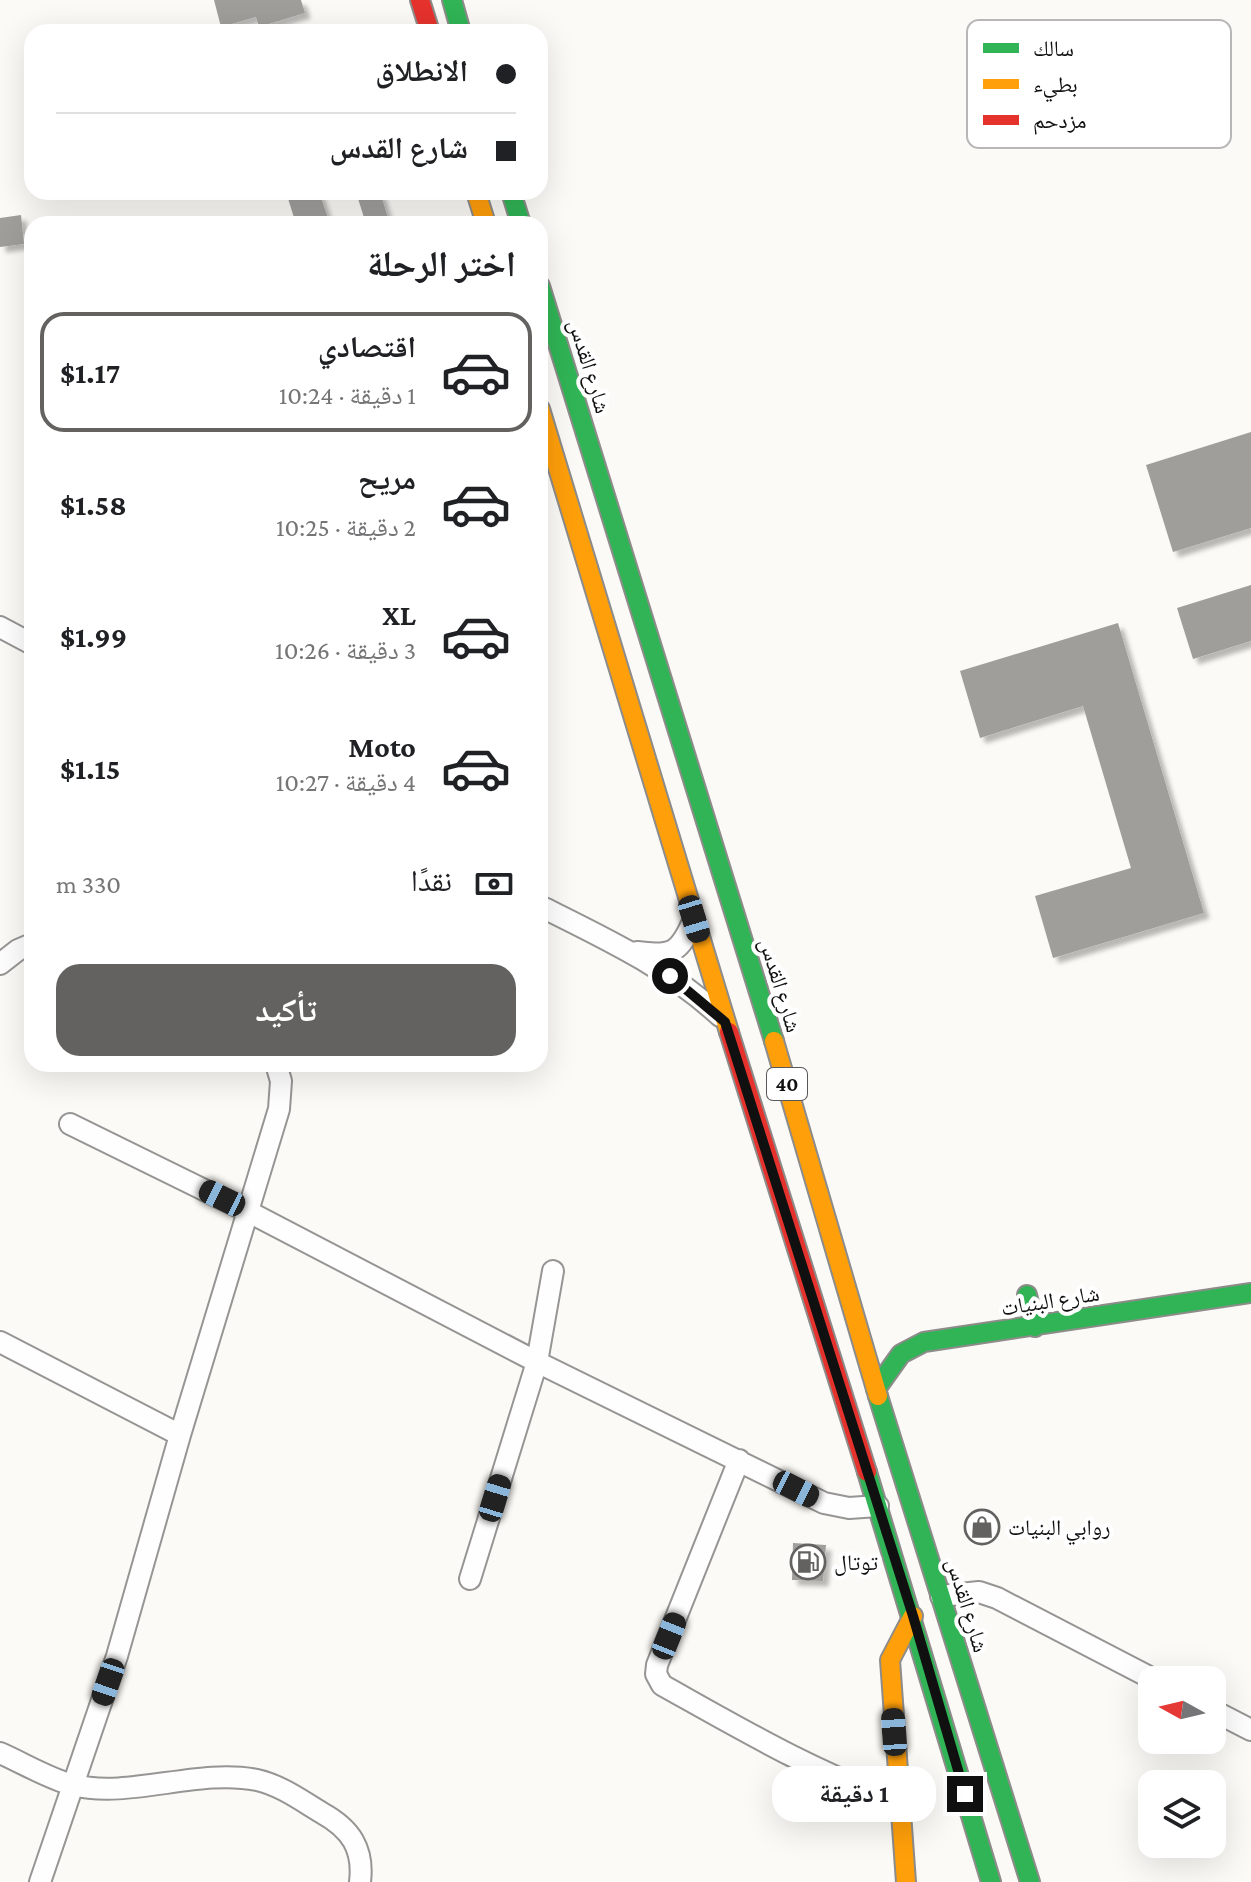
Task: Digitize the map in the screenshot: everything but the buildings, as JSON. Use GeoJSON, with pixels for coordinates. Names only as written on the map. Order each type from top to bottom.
{"type":"FeatureCollection","features":[{"type":"Feature","properties":{"kind":"main road"},"geometry":{"type":"LineString","coordinates":[[420,0],[428,24]]}},
{"type":"Feature","properties":{"kind":"main road"},"geometry":{"type":"LineString","coordinates":[[452,0],[459,24]]}},
{"type":"Feature","properties":{"kind":"main road","name":"شارع القدس"},"geometry":{"type":"LineString","coordinates":[[548,312],[781,1065],[876,1389],[1030,1882]]}},
{"type":"Feature","properties":{"kind":"main road","name":"40"},"geometry":{"type":"LineString","coordinates":[[548,435],[725,1022],[913,1616],[991,1882]]}},
{"type":"Feature","properties":{"kind":"main road","name":"شارع البنيات"},"geometry":{"type":"LineString","coordinates":[[876,1389],[901,1354],[924,1342],[1251,1293]]}},
{"type":"Feature","properties":{"kind":"main road"},"geometry":{"type":"LineString","coordinates":[[1027,1295],[1035,1327]]}},
{"type":"Feature","properties":{"kind":"main road"},"geometry":{"type":"LineString","coordinates":[[906,1882],[890,1660],[913,1616]]}},
{"type":"Feature","properties":{"kind":"main road"},"geometry":{"type":"LineString","coordinates":[[965,1794],[975,1882]]}},
{"type":"Feature","properties":{"kind":"street"},"geometry":{"type":"LineString","coordinates":[[0,627],[24,640]]}},
{"type":"Feature","properties":{"kind":"street"},"geometry":{"type":"LineString","coordinates":[[548,910],[629,951],[690,990],[725,1022]]}},
{"type":"Feature","properties":{"kind":"street"},"geometry":{"type":"LineString","coordinates":[[629,951],[671,952],[684,941],[694,919]]}},
{"type":"Feature","properties":{"kind":"street"},"geometry":{"type":"LineString","coordinates":[[0,964],[24,947]]}},
{"type":"Feature","properties":{"kind":"street"},"geometry":{"type":"LineString","coordinates":[[40,1882],[117,1656],[279,1109],[281,1081],[278,1072]]}},
{"type":"Feature","properties":{"kind":"street"},"geometry":{"type":"LineString","coordinates":[[70,1124],[247,1211],[537,1362],[824,1503],[849,1508],[878,1506]]}},
{"type":"Feature","properties":{"kind":"street"},"geometry":{"type":"LineString","coordinates":[[470,1579],[537,1362],[553,1271]]}},
{"type":"Feature","properties":{"kind":"street"},"geometry":{"type":"LineString","coordinates":[[0,1342],[180,1435]]}},
{"type":"Feature","properties":{"kind":"street"},"geometry":{"type":"LineString","coordinates":[[739,1460],[657,1665],[658,1679],[662,1685],[796,1759],[852,1786],[899,1802]]}},
{"type":"Feature","properties":{"kind":"street"},"geometry":{"type":"LineString","coordinates":[[941,1596],[979,1592],[997,1598],[1138,1671]]}},
{"type":"Feature","properties":{"kind":"street"},"geometry":{"type":"LineString","coordinates":[[1226,1717],[1251,1730]]}},
{"type":"Feature","properties":{"kind":"street"},"geometry":{"type":"LineString","coordinates":[[0,1753],[73,1785],[106,1787],[209,1778],[241,1778],[273,1785],[330,1817],[351,1834],[360,1851],[360,1882]]}},
{"type":"Feature","properties":{"kind":"traffic: fast"},"geometry":{"type":"LineString","coordinates":[[452,0],[459,24]]}},
{"type":"Feature","properties":{"kind":"traffic: fast"},"geometry":{"type":"LineString","coordinates":[[514,200],[518,216]]}},
{"type":"Feature","properties":{"kind":"traffic: fast"},"geometry":{"type":"LineString","coordinates":[[548,312],[774,1041]]}},
{"type":"Feature","properties":{"kind":"traffic: fast"},"geometry":{"type":"LineString","coordinates":[[876,1389],[901,1354],[924,1342],[1251,1293]]}},
{"type":"Feature","properties":{"kind":"traffic: fast"},"geometry":{"type":"LineString","coordinates":[[1027,1295],[1035,1327]]}},
{"type":"Feature","properties":{"kind":"traffic: fast"},"geometry":{"type":"LineString","coordinates":[[878,1396],[1030,1882]]}},
{"type":"Feature","properties":{"kind":"traffic: fast"},"geometry":{"type":"LineString","coordinates":[[867,1472],[991,1882]]}},
{"type":"Feature","properties":{"kind":"traffic: slow"},"geometry":{"type":"LineString","coordinates":[[478,200],[484,216]]}},
{"type":"Feature","properties":{"kind":"traffic: slow"},"geometry":{"type":"LineString","coordinates":[[548,435],[729,1032]]}},
{"type":"Feature","properties":{"kind":"traffic: slow"},"geometry":{"type":"LineString","coordinates":[[774,1041],[878,1396]]}},
{"type":"Feature","properties":{"kind":"traffic: slow"},"geometry":{"type":"LineString","coordinates":[[906,1882],[890,1660],[913,1616]]}},
{"type":"Feature","properties":{"kind":"traffic: jam"},"geometry":{"type":"LineString","coordinates":[[420,0],[428,24]]}},
{"type":"Feature","properties":{"kind":"traffic: jam"},"geometry":{"type":"LineString","coordinates":[[729,1032],[867,1472]]}},
{"type":"Feature","properties":{"kind":"place","name":"روابي البنيات"},"geometry":{"type":"Point","coordinates":[982,1527]}},
{"type":"Feature","properties":{"kind":"place","name":"توتال"},"geometry":{"type":"Point","coordinates":[808,1562]}},
{"type":"Feature","properties":{"kind":"route"},"geometry":{"type":"LineString","coordinates":[[670,976],[725,1022],[913,1616],[965,1794]]}}]}
